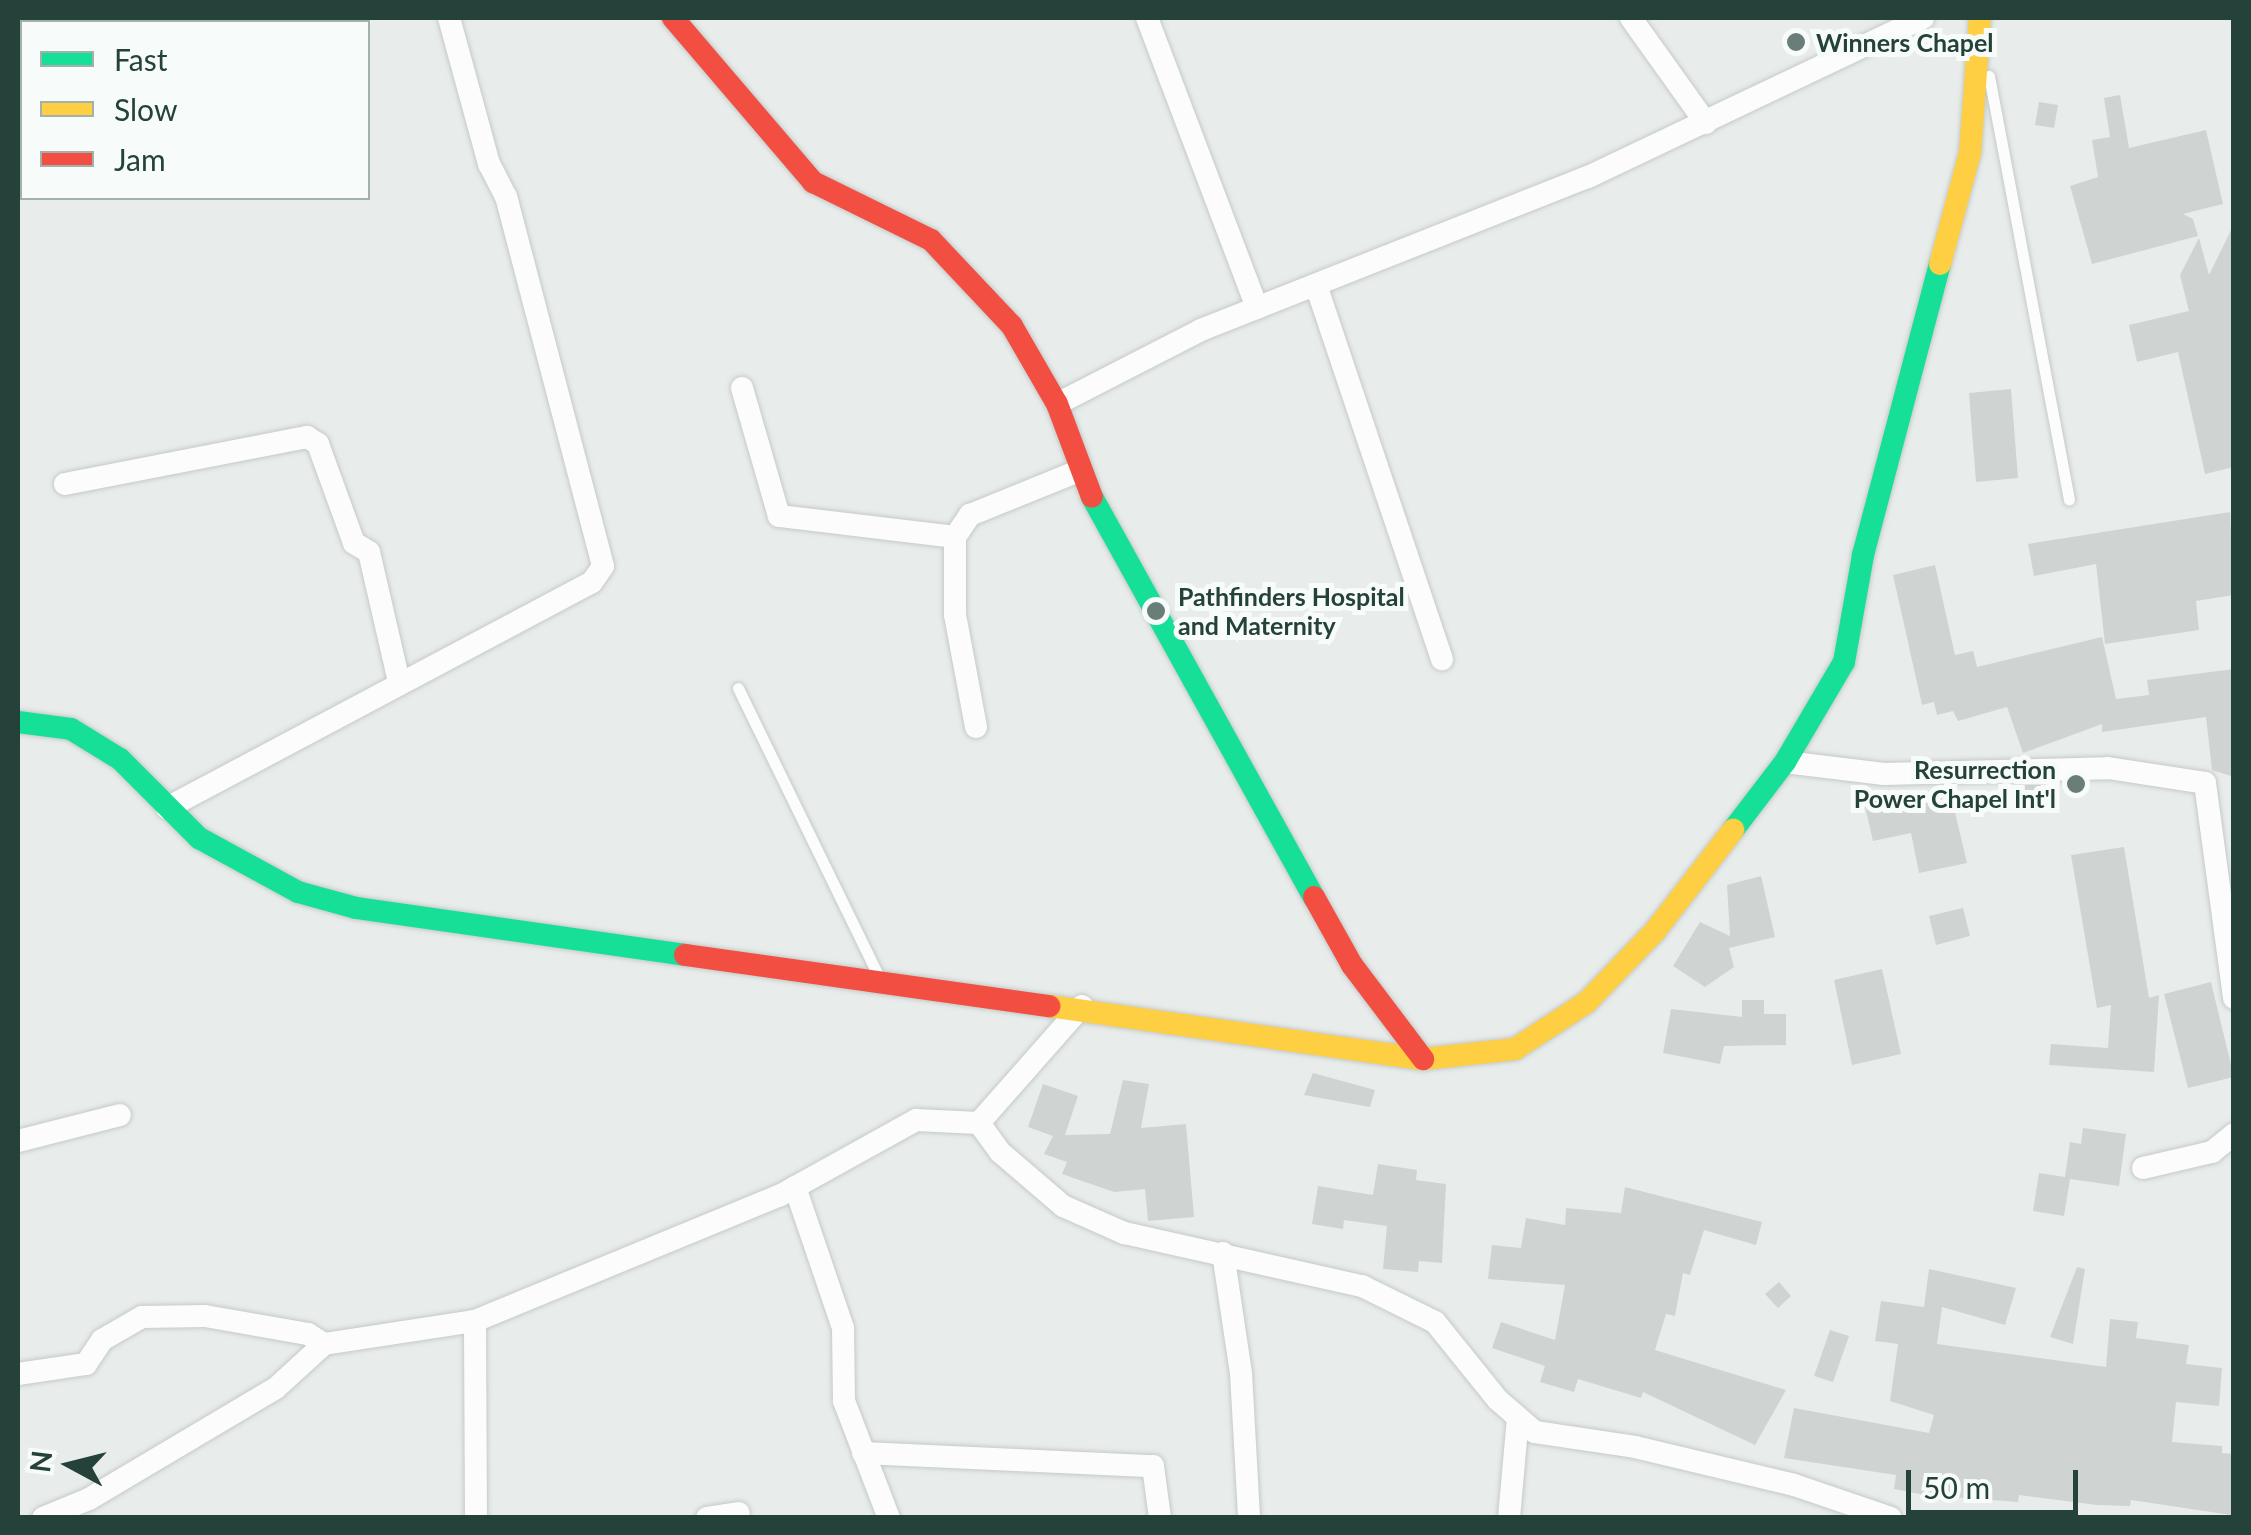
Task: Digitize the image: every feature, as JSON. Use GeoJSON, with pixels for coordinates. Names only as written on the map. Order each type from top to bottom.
{"type":"FeatureCollection","features":[{"type":"Feature","properties":{"kind":"street"},"geometry":{"type":"LineString","coordinates":[[167,808],[592,582],[603,566],[506,197],[489,164],[449,18]]}},
{"type":"Feature","properties":{"kind":"street"},"geometry":{"type":"LineString","coordinates":[[673,18],[813,182],[931,240],[1012,326],[1057,404],[1081,470],[1352,965],[1423,1059]]}},
{"type":"Feature","properties":{"kind":"street"},"geometry":{"type":"LineString","coordinates":[[1147,18],[1257,308]]}},
{"type":"Feature","properties":{"kind":"street"},"geometry":{"type":"LineString","coordinates":[[1631,18],[1706,123]]}},
{"type":"Feature","properties":{"kind":"street"},"geometry":{"type":"LineString","coordinates":[[1057,404],[1257,308],[1706,123],[1922,18]]}},
{"type":"Feature","properties":{"kind":"street"},"geometry":{"type":"LineString","coordinates":[[18,722],[50,722],[96,743],[199,838],[257,872],[356,908],[1082,1006],[1423,1059],[1515,1048],[1587,1002],[1655,931],[1785,762],[1844,662],[1863,555],[1970,154],[1980,22]]}},
{"type":"Feature","properties":{"kind":"street"},"geometry":{"type":"LineString","coordinates":[[1316,285],[1442,659]]}},
{"type":"Feature","properties":{"kind":"street"},"geometry":{"type":"LineString","coordinates":[[742,388],[779,516],[954,537]]}},
{"type":"Feature","properties":{"kind":"street"},"geometry":{"type":"LineString","coordinates":[[65,484],[307,437],[318,444],[354,543],[370,552],[399,682]]}},
{"type":"Feature","properties":{"kind":"street"},"geometry":{"type":"LineString","coordinates":[[976,726],[954,615],[954,537],[970,515],[1081,470]]}},
{"type":"Feature","properties":{"kind":"street"},"geometry":{"type":"LineString","coordinates":[[1785,762],[1884,774],[2108,768],[2205,782],[2234,998]]}},
{"type":"Feature","properties":{"kind":"street"},"geometry":{"type":"LineString","coordinates":[[979,1123],[1082,1006]]}},
{"type":"Feature","properties":{"kind":"street"},"geometry":{"type":"LineString","coordinates":[[18,1141],[120,1116]]}},
{"type":"Feature","properties":{"kind":"street"},"geometry":{"type":"LineString","coordinates":[[42,1518],[89,1499],[276,1388],[324,1344],[475,1321],[795,1187],[916,1120],[979,1123]]}},
{"type":"Feature","properties":{"kind":"street"},"geometry":{"type":"LineString","coordinates":[[979,1123],[1000,1152],[1063,1206],[1124,1233],[1362,1286],[1435,1322],[1518,1418],[1535,1432],[1652,1451],[1794,1485],[1887,1517]]}},
{"type":"Feature","properties":{"kind":"street"},"geometry":{"type":"LineString","coordinates":[[2143,1168],[2212,1152],[2234,1134]]}},
{"type":"Feature","properties":{"kind":"street"},"geometry":{"type":"LineString","coordinates":[[795,1187],[843,1328],[844,1401],[889,1518]]}},
{"type":"Feature","properties":{"kind":"street"},"geometry":{"type":"LineString","coordinates":[[1223,1253],[1240,1373],[1249,1518]]}},
{"type":"Feature","properties":{"kind":"street"},"geometry":{"type":"LineString","coordinates":[[18,1374],[86,1364],[102,1340],[142,1317],[204,1316],[308,1334],[324,1344]]}},
{"type":"Feature","properties":{"kind":"street"},"geometry":{"type":"LineString","coordinates":[[475,1321],[476,1518]]}},
{"type":"Feature","properties":{"kind":"street"},"geometry":{"type":"LineString","coordinates":[[1510,1518],[1518,1418]]}},
{"type":"Feature","properties":{"kind":"street"},"geometry":{"type":"LineString","coordinates":[[863,1453],[1152,1466],[1160,1518]]}},
{"type":"Feature","properties":{"kind":"street"},"geometry":{"type":"LineString","coordinates":[[707,1518],[738,1513]]}},
{"type":"Feature","properties":{"kind":"lane"},"geometry":{"type":"LineString","coordinates":[[1980,22],[2069,500]]}},
{"type":"Feature","properties":{"kind":"lane"},"geometry":{"type":"LineString","coordinates":[[738,688],[881,981]]}},
{"type":"Feature","properties":{"kind":"building"},"geometry":{"type":"Polygon","coordinates":[[[2120,95],[2129,148],[2206,130],[2223,204],[2183,214],[2193,219],[2198,236],[2092,264],[2070,186],[2098,177],[2092,140],[2110,137],[2104,98],[2120,95]]]}},
{"type":"Feature","properties":{"kind":"building"},"geometry":{"type":"Polygon","coordinates":[[[2039,102],[2058,105],[2054,128],[2035,125],[2039,102]]]}},
{"type":"Feature","properties":{"kind":"building"},"geometry":{"type":"Polygon","coordinates":[[[2234,224],[2234,467],[2205,474],[2178,352],[2137,362],[2129,325],[2189,311],[2180,275],[2199,238],[2209,275],[2234,224]]]}},
{"type":"Feature","properties":{"kind":"building"},"geometry":{"type":"Polygon","coordinates":[[[2011,389],[2018,478],[1976,482],[1969,393],[2011,389]]]}},
{"type":"Feature","properties":{"kind":"building"},"geometry":{"type":"Polygon","coordinates":[[[2230,512],[2234,595],[2196,601],[2199,630],[2105,644],[2096,564],[2034,576],[2028,544],[2230,512]]]}},
{"type":"Feature","properties":{"kind":"building"},"geometry":{"type":"Polygon","coordinates":[[[1935,565],[1955,655],[1973,651],[1977,667],[2102,637],[2116,699],[2149,695],[2147,680],[2234,669],[2234,777],[2212,770],[2206,717],[2102,732],[2102,724],[2023,753],[2007,707],[1958,721],[1953,711],[1937,715],[1934,702],[1922,705],[1893,575],[1935,565]]]}},
{"type":"Feature","properties":{"kind":"building"},"geometry":{"type":"Polygon","coordinates":[[[2025,785],[2045,785],[2045,808],[2025,807],[2025,785]]]}},
{"type":"Feature","properties":{"kind":"building"},"geometry":{"type":"Polygon","coordinates":[[[1949,787],[1967,863],[1919,873],[1911,833],[1873,841],[1864,802],[1949,787]]]}},
{"type":"Feature","properties":{"kind":"building"},"geometry":{"type":"Polygon","coordinates":[[[2124,847],[2149,998],[2159,995],[2154,1072],[2049,1065],[2051,1044],[2108,1048],[2111,1005],[2097,1008],[2071,855],[2124,847]]]}},
{"type":"Feature","properties":{"kind":"building"},"geometry":{"type":"Polygon","coordinates":[[[1761,876],[1775,937],[1729,948],[1734,967],[1705,987],[1673,966],[1700,922],[1730,936],[1727,885],[1761,876]]]}},
{"type":"Feature","properties":{"kind":"building"},"geometry":{"type":"Polygon","coordinates":[[[1963,908],[1970,936],[1936,945],[1929,916],[1963,908]]]}},
{"type":"Feature","properties":{"kind":"building"},"geometry":{"type":"Polygon","coordinates":[[[1882,969],[1901,1054],[1852,1065],[1834,980],[1882,969]]]}},
{"type":"Feature","properties":{"kind":"building"},"geometry":{"type":"Polygon","coordinates":[[[2211,982],[2234,1077],[2188,1088],[2164,994],[2211,982]]]}},
{"type":"Feature","properties":{"kind":"building"},"geometry":{"type":"Polygon","coordinates":[[[1742,1000],[1764,1000],[1764,1014],[1786,1014],[1786,1045],[1724,1046],[1720,1064],[1663,1053],[1671,1009],[1742,1017],[1742,1000]]]}},
{"type":"Feature","properties":{"kind":"building"},"geometry":{"type":"Polygon","coordinates":[[[1313,1073],[1375,1090],[1370,1107],[1304,1095],[1313,1073]]]}},
{"type":"Feature","properties":{"kind":"building"},"geometry":{"type":"Polygon","coordinates":[[[1123,1080],[1149,1084],[1141,1128],[1186,1124],[1194,1217],[1148,1221],[1145,1189],[1114,1192],[1062,1174],[1067,1162],[1044,1154],[1053,1136],[1028,1127],[1043,1084],[1078,1096],[1065,1135],[1110,1134],[1123,1080]]]}},
{"type":"Feature","properties":{"kind":"building"},"geometry":{"type":"Polygon","coordinates":[[[2083,1128],[2126,1134],[2119,1186],[2070,1179],[2064,1216],[2033,1211],[2039,1173],[2065,1177],[2070,1142],[2081,1144],[2083,1128]]]}},
{"type":"Feature","properties":{"kind":"building"},"geometry":{"type":"Polygon","coordinates":[[[1378,1164],[1417,1170],[1416,1180],[1446,1184],[1442,1263],[1419,1261],[1418,1272],[1383,1269],[1387,1226],[1344,1220],[1343,1229],[1312,1224],[1318,1186],[1373,1195],[1378,1164]]]}},
{"type":"Feature","properties":{"kind":"building"},"geometry":{"type":"Polygon","coordinates":[[[1625,1187],[1762,1222],[1756,1245],[1704,1230],[1690,1275],[1683,1273],[1675,1316],[1666,1314],[1655,1350],[1786,1390],[1755,1445],[1643,1392],[1641,1398],[1578,1379],[1574,1392],[1540,1382],[1545,1366],[1492,1348],[1501,1322],[1555,1340],[1565,1285],[1488,1279],[1492,1245],[1521,1248],[1526,1218],[1565,1225],[1566,1208],[1621,1213],[1625,1187]]]}},
{"type":"Feature","properties":{"kind":"building"},"geometry":{"type":"Polygon","coordinates":[[[2077,1267],[2085,1269],[2073,1344],[2050,1337],[2077,1267]]]}},
{"type":"Feature","properties":{"kind":"building"},"geometry":{"type":"Polygon","coordinates":[[[1929,1269],[2016,1288],[2005,1325],[1942,1307],[1937,1344],[2106,1367],[2110,1319],[2138,1322],[2136,1338],[2189,1345],[2186,1364],[2222,1368],[2219,1406],[2176,1402],[2172,1442],[2222,1446],[2222,1453],[2234,1454],[2231,1515],[2131,1500],[2130,1506],[2019,1495],[2018,1502],[1925,1495],[1894,1489],[1896,1475],[1784,1458],[1794,1408],[1929,1433],[1934,1415],[1890,1401],[1898,1344],[1875,1341],[1881,1301],[1924,1307],[1929,1269]]]}},
{"type":"Feature","properties":{"kind":"building"},"geometry":{"type":"Polygon","coordinates":[[[1779,1282],[1791,1296],[1778,1308],[1765,1294],[1779,1282]]]}},
{"type":"Feature","properties":{"kind":"building"},"geometry":{"type":"Polygon","coordinates":[[[1830,1330],[1849,1336],[1833,1382],[1814,1376],[1830,1330]]]}},
{"type":"Feature","properties":{"kind":"traffic: fast"},"geometry":{"type":"LineString","coordinates":[[1733,830],[1785,762],[1844,662],[1863,555],[1940,264]]}},
{"type":"Feature","properties":{"kind":"traffic: fast"},"geometry":{"type":"LineString","coordinates":[[1092,497],[1314,897]]}},
{"type":"Feature","properties":{"kind":"traffic: fast"},"geometry":{"type":"LineString","coordinates":[[18,722],[71,729],[120,759],[199,838],[298,892],[356,908],[685,955]]}},
{"type":"Feature","properties":{"kind":"traffic: slow"},"geometry":{"type":"LineString","coordinates":[[1940,264],[1970,153],[1980,18]]}},
{"type":"Feature","properties":{"kind":"traffic: slow"},"geometry":{"type":"LineString","coordinates":[[1049,1006],[1423,1059],[1515,1049],[1587,1002],[1655,931],[1733,830]]}},
{"type":"Feature","properties":{"kind":"traffic: jam"},"geometry":{"type":"LineString","coordinates":[[673,18],[813,182],[931,240],[1012,326],[1057,404],[1092,497]]}},
{"type":"Feature","properties":{"kind":"traffic: jam"},"geometry":{"type":"LineString","coordinates":[[1314,897],[1352,965],[1423,1059]]}},
{"type":"Feature","properties":{"kind":"traffic: jam"},"geometry":{"type":"LineString","coordinates":[[685,955],[1049,1006]]}},
{"type":"Feature","properties":{"kind":"place","name":"Winners Chapel"},"geometry":{"type":"Point","coordinates":[1796,42]}},
{"type":"Feature","properties":{"kind":"place","name":"Pathfinders Hospital and Maternity"},"geometry":{"type":"Point","coordinates":[1156,611]}},
{"type":"Feature","properties":{"kind":"place","name":"Resurrection Power Chapel Int'l"},"geometry":{"type":"Point","coordinates":[2076,784]}}]}
